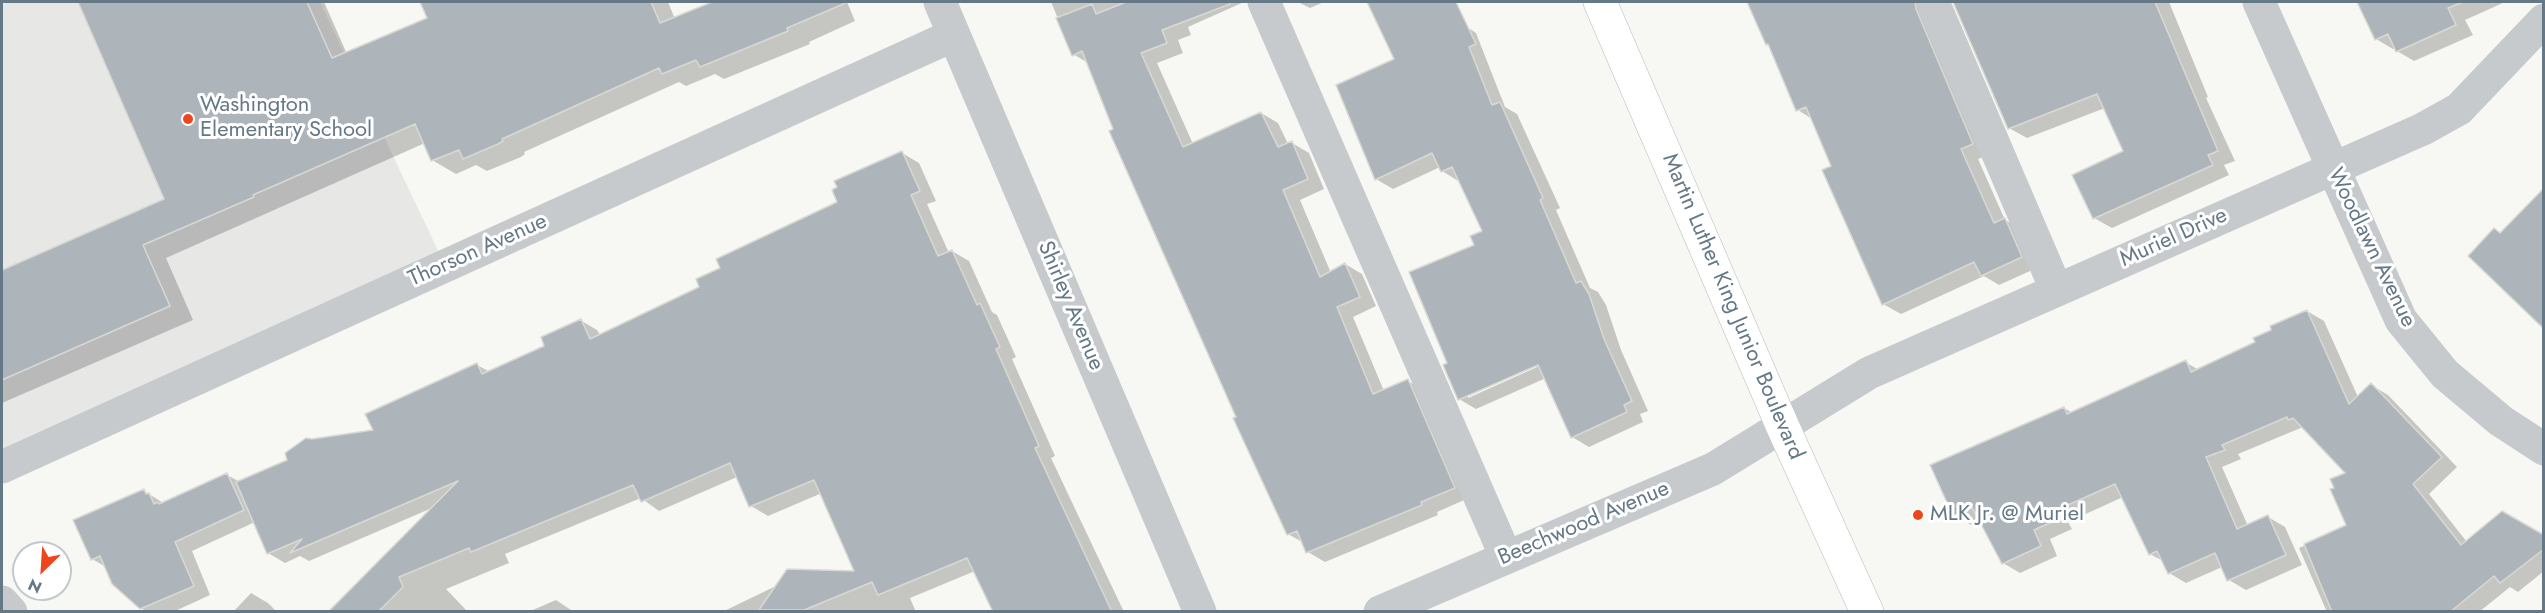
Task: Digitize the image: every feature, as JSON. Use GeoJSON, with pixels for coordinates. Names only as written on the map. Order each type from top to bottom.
{"type":"FeatureCollection","features":[{"type":"Feature","properties":{"kind":"main road","name":"Martin Luther King Junior Boulevard"},"geometry":{"type":"LineString","coordinates":[[1600,2],[1782,425],[1867,612]]}},
{"type":"Feature","properties":{"kind":"street","name":"Shirley Avenue"},"geometry":{"type":"LineString","coordinates":[[940,2],[1200,612]]}},
{"type":"Feature","properties":{"kind":"street"},"geometry":{"type":"LineString","coordinates":[[1264,2],[1506,557]]}},
{"type":"Feature","properties":{"kind":"street"},"geometry":{"type":"LineString","coordinates":[[1933,2],[2056,290]]}},
{"type":"Feature","properties":{"kind":"street","name":"Woodlawn Avenue"},"geometry":{"type":"LineString","coordinates":[[2259,2],[2401,320],[2445,374],[2500,421],[2544,449]]}},
{"type":"Feature","properties":{"kind":"street","name":"Muriel Drive"},"geometry":{"type":"LineString","coordinates":[[1782,425],[1869,372],[2423,129],[2459,109],[2544,20]]}},
{"type":"Feature","properties":{"kind":"street","name":"Thorson Avenue"},"geometry":{"type":"LineString","coordinates":[[2,467],[954,35]]}},
{"type":"Feature","properties":{"kind":"street","name":"Beechwood Avenue"},"geometry":{"type":"LineString","coordinates":[[1380,612],[1445,598],[1506,557],[1713,470],[1782,425]]}},
{"type":"Feature","properties":{"kind":"street"},"geometry":{"type":"LineString","coordinates":[[2,603],[10,612]]}},
{"type":"Feature","properties":{"kind":"shaded area","name":"Washington Elementary School"},"geometry":{"type":"Polygon","coordinates":[[[2,2],[320,2],[442,259],[2,459],[2,2]]]}},
{"type":"Feature","properties":{"kind":"building"},"geometry":{"type":"Polygon","coordinates":[[[78,2],[307,2],[332,58],[427,18],[420,2],[651,2],[660,23],[712,2],[848,2],[787,28],[788,31],[700,67],[696,60],[662,74],[659,68],[463,159],[459,150],[431,161],[415,124],[253,195],[254,197],[143,245],[170,306],[2,380],[2,270],[164,199],[78,2]]]}},
{"type":"Feature","properties":{"kind":"building"},"geometry":{"type":"Polygon","coordinates":[[[1126,2],[1229,2],[1230,4],[1162,30],[1167,43],[1141,53],[1183,147],[1261,112],[1278,147],[1292,141],[1308,179],[1283,190],[1320,277],[1345,263],[1360,297],[1337,307],[1373,394],[1408,379],[1455,488],[1421,502],[1422,505],[1306,553],[1297,531],[1287,535],[1233,418],[1236,417],[1109,131],[1113,129],[1082,51],[1072,56],[1056,18],[1092,4],[1096,14],[1126,2]]]}},
{"type":"Feature","properties":{"kind":"building"},"geometry":{"type":"Polygon","coordinates":[[[1367,2],[1456,2],[1476,44],[1469,47],[1492,105],[1500,102],[1543,198],[1540,200],[1576,283],[1581,281],[1589,294],[1604,339],[1632,401],[1624,405],[1627,412],[1571,438],[1538,365],[1458,400],[1443,365],[1447,363],[1409,272],[1474,245],[1470,236],[1482,231],[1452,167],[1441,172],[1432,153],[1375,180],[1336,85],[1394,59],[1367,2]]]}},
{"type":"Feature","properties":{"kind":"building"},"geometry":{"type":"Polygon","coordinates":[[[1747,2],[1915,2],[1973,144],[1961,149],[1994,223],[2005,218],[2022,257],[1981,276],[1974,262],[1882,305],[1822,170],[1831,166],[1806,107],[1796,111],[1768,44],[1766,45],[1747,2]]]}},
{"type":"Feature","properties":{"kind":"building"},"geometry":{"type":"Polygon","coordinates":[[[1953,2],[2155,2],[2218,151],[2208,155],[2213,165],[2093,219],[2072,175],[2123,151],[2097,94],[2008,129],[1953,2]]]}},
{"type":"Feature","properties":{"kind":"building"},"geometry":{"type":"Polygon","coordinates":[[[2357,2],[2463,2],[2448,8],[2456,25],[2396,52],[2388,34],[2375,40],[2357,2]]]}},
{"type":"Feature","properties":{"kind":"building"},"geometry":{"type":"Polygon","coordinates":[[[902,151],[920,191],[911,195],[938,256],[952,250],[977,305],[980,303],[1000,347],[996,349],[1039,446],[1035,448],[1112,612],[993,612],[967,558],[878,595],[872,582],[804,610],[759,610],[787,569],[854,571],[814,480],[749,507],[730,463],[641,502],[633,485],[471,552],[469,548],[399,577],[403,587],[378,612],[328,612],[458,481],[290,553],[302,539],[267,554],[236,482],[287,460],[285,453],[306,438],[373,430],[365,414],[477,363],[482,374],[544,346],[541,337],[581,319],[590,339],[699,287],[696,279],[720,268],[716,259],[837,202],[832,190],[837,187],[834,181],[902,151]]]}},
{"type":"Feature","properties":{"kind":"building"},"geometry":{"type":"Polygon","coordinates":[[[2544,188],[2544,329],[2468,256],[2494,228],[2500,233],[2544,188]]]}},
{"type":"Feature","properties":{"kind":"building"},"geometry":{"type":"Polygon","coordinates":[[[2307,310],[2349,404],[2371,383],[2442,457],[2413,484],[2461,545],[2502,511],[2544,535],[2544,549],[2500,583],[2494,576],[2450,612],[2332,612],[2304,544],[2346,525],[2330,489],[2334,488],[2330,479],[2345,473],[2293,418],[2288,420],[2287,417],[2222,445],[2225,450],[2206,457],[2237,529],[2268,515],[2286,555],[2227,581],[2215,553],[2168,574],[2157,551],[2149,555],[2115,484],[2052,512],[2056,520],[2034,530],[2041,546],[2002,564],[1972,507],[1953,516],[1930,465],[2064,407],[2067,414],[2186,360],[2191,372],[2255,342],[2253,338],[2271,330],[2270,326],[2307,310]]]}},
{"type":"Feature","properties":{"kind":"building"},"geometry":{"type":"Polygon","coordinates":[[[227,473],[244,510],[175,542],[194,586],[140,609],[112,584],[100,556],[91,560],[73,520],[144,489],[146,494],[149,493],[154,504],[158,502],[159,504],[227,473]]]}},
{"type":"Feature","properties":{"kind":"place","name":"Washington Elementary School"},"geometry":{"type":"Point","coordinates":[188,119]}},
{"type":"Feature","properties":{"kind":"place","name":"MLK Jr. @ Muriel"},"geometry":{"type":"Point","coordinates":[1918,515]}}]}
